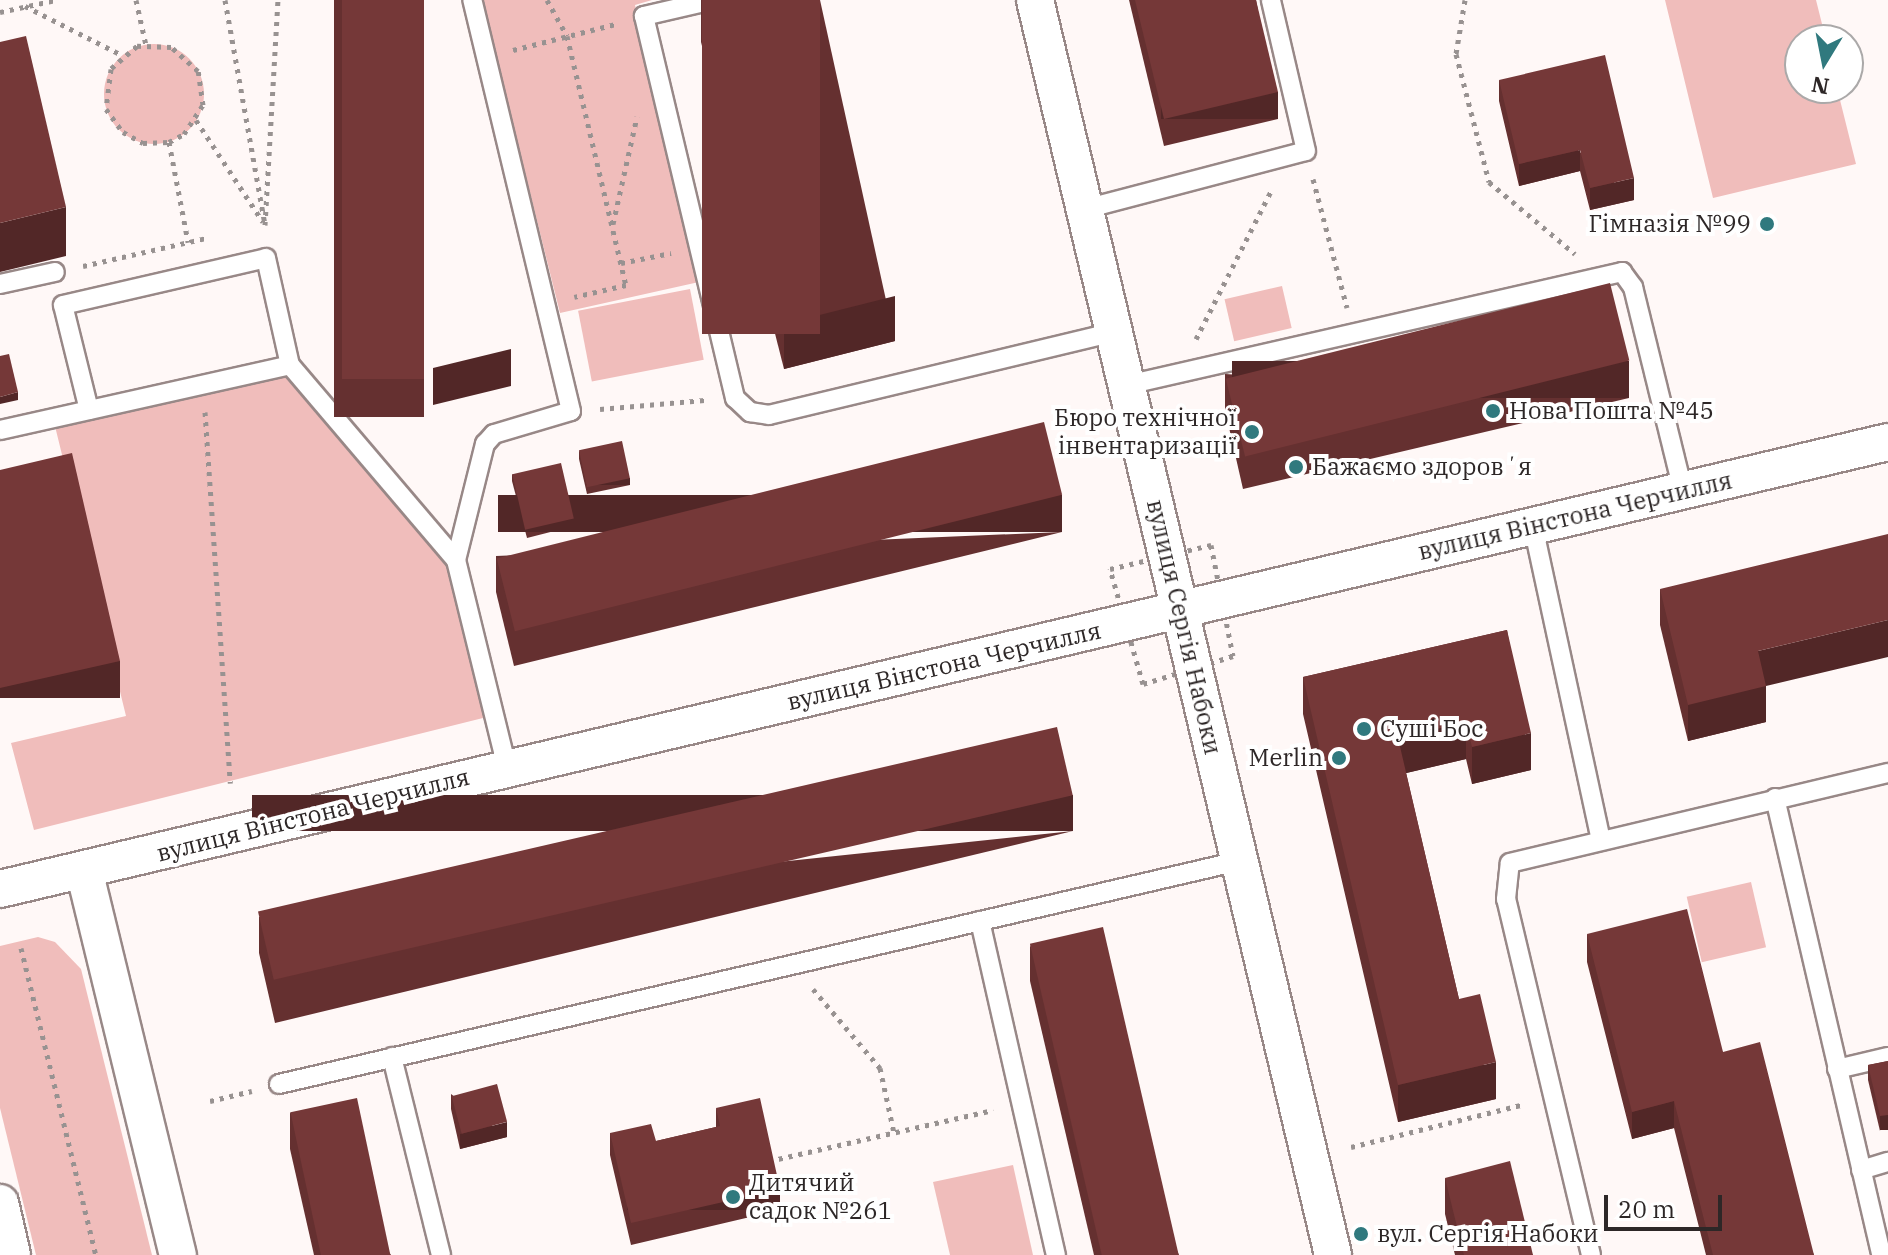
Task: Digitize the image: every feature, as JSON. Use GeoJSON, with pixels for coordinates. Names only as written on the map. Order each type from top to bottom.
{"type":"FeatureCollection","features":[{"type":"Feature","properties":{"kind":"street","name":"вулиця Сергія Набоки"},"geometry":{"type":"LineString","coordinates":[[1035,0],[1333,1255]]}},
{"type":"Feature","properties":{"kind":"street","name":"вулиця Вінстона Черчилля"},"geometry":{"type":"LineString","coordinates":[[0,889],[1888,442]]}},
{"type":"Feature","properties":{"kind":"street"},"geometry":{"type":"LineString","coordinates":[[84,870],[178,1255]]}},
{"type":"Feature","properties":{"kind":"street"},"geometry":{"type":"LineString","coordinates":[[0,1203],[12,1255]]}},
{"type":"Feature","properties":{"kind":"lane"},"geometry":{"type":"LineString","coordinates":[[456,560],[485,444],[494,434],[571,411],[549,303],[472,0]]}},
{"type":"Feature","properties":{"kind":"lane"},"geometry":{"type":"LineString","coordinates":[[713,0],[644,16],[735,398],[750,412],[769,415],[1114,332]]}},
{"type":"Feature","properties":{"kind":"lane"},"geometry":{"type":"LineString","coordinates":[[1085,209],[1298,152],[1271,0]]}},
{"type":"Feature","properties":{"kind":"lane"},"geometry":{"type":"LineString","coordinates":[[89,410],[63,305],[266,258],[290,365],[456,560],[507,768]]}},
{"type":"Feature","properties":{"kind":"lane"},"geometry":{"type":"LineString","coordinates":[[0,284],[55,272]]}},
{"type":"Feature","properties":{"kind":"lane"},"geometry":{"type":"LineString","coordinates":[[1127,385],[1597,273],[1622,272],[1633,287],[1683,490]]}},
{"type":"Feature","properties":{"kind":"lane"},"geometry":{"type":"LineString","coordinates":[[0,430],[290,365]]}},
{"type":"Feature","properties":{"kind":"lane"},"geometry":{"type":"LineString","coordinates":[[1533,526],[1600,837]]}},
{"type":"Feature","properties":{"kind":"lane"},"geometry":{"type":"LineString","coordinates":[[1591,1255],[1505,880],[1510,863],[1600,837],[1888,773]]}},
{"type":"Feature","properties":{"kind":"lane"},"geometry":{"type":"LineString","coordinates":[[1775,798],[1881,1255]]}},
{"type":"Feature","properties":{"kind":"lane"},"geometry":{"type":"LineString","coordinates":[[279,1084],[1239,861]]}},
{"type":"Feature","properties":{"kind":"lane"},"geometry":{"type":"LineString","coordinates":[[980,921],[1056,1255]]}},
{"type":"Feature","properties":{"kind":"lane"},"geometry":{"type":"LineString","coordinates":[[392,1057],[441,1255]]}},
{"type":"Feature","properties":{"kind":"lane"},"geometry":{"type":"LineString","coordinates":[[1837,1069],[1888,1057]]}},
{"type":"Feature","properties":{"kind":"lane"},"geometry":{"type":"LineString","coordinates":[[1861,1170],[1888,1162]]}},
{"type":"Feature","properties":{"kind":"path"},"geometry":{"type":"LineString","coordinates":[[0,12],[56,0]]}},
{"type":"Feature","properties":{"kind":"path"},"geometry":{"type":"LineString","coordinates":[[136,0],[146,45]]}},
{"type":"Feature","properties":{"kind":"path"},"geometry":{"type":"LineString","coordinates":[[225,0],[265,225]]}},
{"type":"Feature","properties":{"kind":"path"},"geometry":{"type":"LineString","coordinates":[[266,258],[265,225],[278,0]]}},
{"type":"Feature","properties":{"kind":"path"},"geometry":{"type":"LineString","coordinates":[[547,0],[567,36],[626,285],[549,303]]}},
{"type":"Feature","properties":{"kind":"path"},"geometry":{"type":"LineString","coordinates":[[1465,0],[1456,54],[1489,182],[1597,273]]}},
{"type":"Feature","properties":{"kind":"path"},"geometry":{"type":"LineString","coordinates":[[25,6],[122,55]]}},
{"type":"Feature","properties":{"kind":"path"},"geometry":{"type":"LineString","coordinates":[[487,57],[644,16]]}},
{"type":"Feature","properties":{"kind":"path"},"geometry":{"type":"LineString","coordinates":[[146,45],[171,47],[198,71],[204,88],[196,120],[169,142],[143,143],[114,124],[104,91],[122,55],[146,45]]}},
{"type":"Feature","properties":{"kind":"path"},"geometry":{"type":"LineString","coordinates":[[612,226],[639,108]]}},
{"type":"Feature","properties":{"kind":"path"},"geometry":{"type":"LineString","coordinates":[[196,120],[265,225]]}},
{"type":"Feature","properties":{"kind":"path"},"geometry":{"type":"LineString","coordinates":[[169,142],[188,242]]}},
{"type":"Feature","properties":{"kind":"path"},"geometry":{"type":"LineString","coordinates":[[1298,152],[1353,331]]}},
{"type":"Feature","properties":{"kind":"path"},"geometry":{"type":"LineString","coordinates":[[1179,372],[1298,152]]}},
{"type":"Feature","properties":{"kind":"path"},"geometry":{"type":"LineString","coordinates":[[250,229],[265,225]]}},
{"type":"Feature","properties":{"kind":"path"},"geometry":{"type":"LineString","coordinates":[[55,272],[219,235]]}},
{"type":"Feature","properties":{"kind":"path"},"geometry":{"type":"LineString","coordinates":[[621,263],[699,247]]}},
{"type":"Feature","properties":{"kind":"path"},"geometry":{"type":"LineString","coordinates":[[204,384],[230,783]]}},
{"type":"Feature","properties":{"kind":"path"},"geometry":{"type":"LineString","coordinates":[[571,411],[735,398]]}},
{"type":"Feature","properties":{"kind":"path"},"geometry":{"type":"LineString","coordinates":[[21,948],[96,1255]]}},
{"type":"Feature","properties":{"kind":"path"},"geometry":{"type":"LineString","coordinates":[[792,964],[880,1068],[894,1133]]}},
{"type":"Feature","properties":{"kind":"path"},"geometry":{"type":"LineString","coordinates":[[210,1101],[279,1084]]}},
{"type":"Feature","properties":{"kind":"path"},"geometry":{"type":"LineString","coordinates":[[1351,1147],[1553,1097]]}},
{"type":"Feature","properties":{"kind":"path"},"geometry":{"type":"LineString","coordinates":[[769,1161],[1022,1104]]}},
{"type":"Feature","properties":{"kind":"shaded area"},"geometry":{"type":"Polygon","coordinates":[[[482,0],[652,0],[635,5],[699,282],[560,313],[482,0]]]}},
{"type":"Feature","properties":{"kind":"shaded area"},"geometry":{"type":"Polygon","coordinates":[[[1665,0],[1816,0],[1822,24],[1784,24],[1784,104],[1841,104],[1856,164],[1713,198],[1665,0]]]}},
{"type":"Feature","properties":{"kind":"shaded area"},"geometry":{"type":"Polygon","coordinates":[[[154,44],[173,48],[189,59],[200,75],[204,94],[200,113],[189,129],[173,140],[154,144],[135,140],[119,129],[108,113],[104,94],[108,75],[119,59],[135,48],[154,44]]]}},
{"type":"Feature","properties":{"kind":"shaded area"},"geometry":{"type":"Polygon","coordinates":[[[1282,286],[1292,328],[1234,341],[1225,299],[1282,286]]]}},
{"type":"Feature","properties":{"kind":"shaded area"},"geometry":{"type":"Polygon","coordinates":[[[690,289],[704,360],[592,381],[578,311],[690,289]]]}},
{"type":"Feature","properties":{"kind":"shaded area"},"geometry":{"type":"Polygon","coordinates":[[[290,365],[456,560],[495,715],[34,830],[11,743],[126,716],[53,418],[290,365]]]}},
{"type":"Feature","properties":{"kind":"shaded area"},"geometry":{"type":"Polygon","coordinates":[[[1751,882],[1766,947],[1702,962],[1687,897],[1751,882]]]}},
{"type":"Feature","properties":{"kind":"shaded area"},"geometry":{"type":"Polygon","coordinates":[[[38,937],[55,942],[81,969],[152,1255],[36,1255],[0,1108],[0,946],[38,937]]]}},
{"type":"Feature","properties":{"kind":"shaded area"},"geometry":{"type":"Polygon","coordinates":[[[1013,1165],[1033,1255],[950,1255],[933,1182],[1013,1165]]]}},
{"type":"Feature","properties":{"kind":"building"},"geometry":{"type":"Polygon","coordinates":[[[342,0],[424,0],[424,379],[342,379],[342,0]]]}},
{"type":"Feature","properties":{"kind":"building"},"geometry":{"type":"Polygon","coordinates":[[[702,0],[820,0],[820,334],[702,334],[702,0]]]}},
{"type":"Feature","properties":{"kind":"building"},"geometry":{"type":"Polygon","coordinates":[[[1135,0],[1256,0],[1278,92],[1164,119],[1135,0]]]}},
{"type":"Feature","properties":{"kind":"building"},"geometry":{"type":"Polygon","coordinates":[[[26,36],[66,207],[0,223],[0,42],[26,36]]]}},
{"type":"Feature","properties":{"kind":"building"},"geometry":{"type":"Polygon","coordinates":[[[1605,55],[1634,178],[1590,188],[1580,150],[1519,164],[1499,80],[1605,55]]]}},
{"type":"Feature","properties":{"kind":"building"},"geometry":{"type":"Polygon","coordinates":[[[1610,283],[1629,361],[1245,456],[1226,379],[1610,283]]]}},
{"type":"Feature","properties":{"kind":"building"},"geometry":{"type":"Polygon","coordinates":[[[9,354],[18,392],[0,397],[0,356],[9,354]]]}},
{"type":"Feature","properties":{"kind":"building"},"geometry":{"type":"Polygon","coordinates":[[[1044,422],[1062,495],[515,631],[497,558],[1044,422]]]}},
{"type":"Feature","properties":{"kind":"building"},"geometry":{"type":"Polygon","coordinates":[[[622,441],[630,478],[587,487],[579,450],[622,441]]]}},
{"type":"Feature","properties":{"kind":"building"},"geometry":{"type":"Polygon","coordinates":[[[72,453],[120,661],[0,688],[0,470],[72,453]]]}},
{"type":"Feature","properties":{"kind":"building"},"geometry":{"type":"Polygon","coordinates":[[[561,463],[574,519],[525,530],[512,474],[561,463]]]}},
{"type":"Feature","properties":{"kind":"building"},"geometry":{"type":"Polygon","coordinates":[[[1888,534],[1888,620],[1758,651],[1766,686],[1688,705],[1660,589],[1888,534]]]}},
{"type":"Feature","properties":{"kind":"building"},"geometry":{"type":"Polygon","coordinates":[[[1507,630],[1531,733],[1472,747],[1466,722],[1398,738],[1459,999],[1480,994],[1496,1062],[1398,1085],[1303,677],[1507,630]]]}},
{"type":"Feature","properties":{"kind":"building"},"geometry":{"type":"Polygon","coordinates":[[[1057,727],[1073,795],[274,980],[258,911],[1057,727]]]}},
{"type":"Feature","properties":{"kind":"building"},"geometry":{"type":"Polygon","coordinates":[[[1687,909],[1723,1052],[1760,1042],[1814,1255],[1713,1255],[1674,1101],[1632,1112],[1587,934],[1687,909]]]}},
{"type":"Feature","properties":{"kind":"building"},"geometry":{"type":"Polygon","coordinates":[[[1103,927],[1179,1255],[1102,1255],[1030,944],[1103,927]]]}},
{"type":"Feature","properties":{"kind":"building"},"geometry":{"type":"Polygon","coordinates":[[[1888,1061],[1888,1115],[1880,1116],[1868,1065],[1888,1061]]]}},
{"type":"Feature","properties":{"kind":"building"},"geometry":{"type":"Polygon","coordinates":[[[497,1084],[507,1122],[462,1134],[452,1096],[497,1084]]]}},
{"type":"Feature","properties":{"kind":"building"},"geometry":{"type":"Polygon","coordinates":[[[357,1098],[390,1255],[321,1255],[290,1112],[357,1098]]]}},
{"type":"Feature","properties":{"kind":"building"},"geometry":{"type":"Polygon","coordinates":[[[760,1098],[780,1189],[631,1223],[610,1133],[651,1124],[656,1141],[720,1126],[716,1108],[760,1098]]]}},
{"type":"Feature","properties":{"kind":"building"},"geometry":{"type":"Polygon","coordinates":[[[1510,1161],[1533,1255],[1464,1255],[1445,1178],[1510,1161]]]}},
{"type":"Feature","properties":{"kind":"place","name":"Гімназія №99"},"geometry":{"type":"Point","coordinates":[1767,224]}},
{"type":"Feature","properties":{"kind":"place","name":"Нова Пошта №45"},"geometry":{"type":"Point","coordinates":[1493,411]}},
{"type":"Feature","properties":{"kind":"place","name":"Бюро технічної інвентаризації"},"geometry":{"type":"Point","coordinates":[1252,432]}},
{"type":"Feature","properties":{"kind":"place","name":"Бажаємо здоровʼя"},"geometry":{"type":"Point","coordinates":[1296,467]}},
{"type":"Feature","properties":{"kind":"place","name":"Суші Бос"},"geometry":{"type":"Point","coordinates":[1364,729]}},
{"type":"Feature","properties":{"kind":"place","name":"Merlin"},"geometry":{"type":"Point","coordinates":[1339,758]}},
{"type":"Feature","properties":{"kind":"place","name":"Дитячий садок №261"},"geometry":{"type":"Point","coordinates":[733,1197]}},
{"type":"Feature","properties":{"kind":"place","name":"вул. Сергія Набоки"},"geometry":{"type":"Point","coordinates":[1361,1234]}}]}
